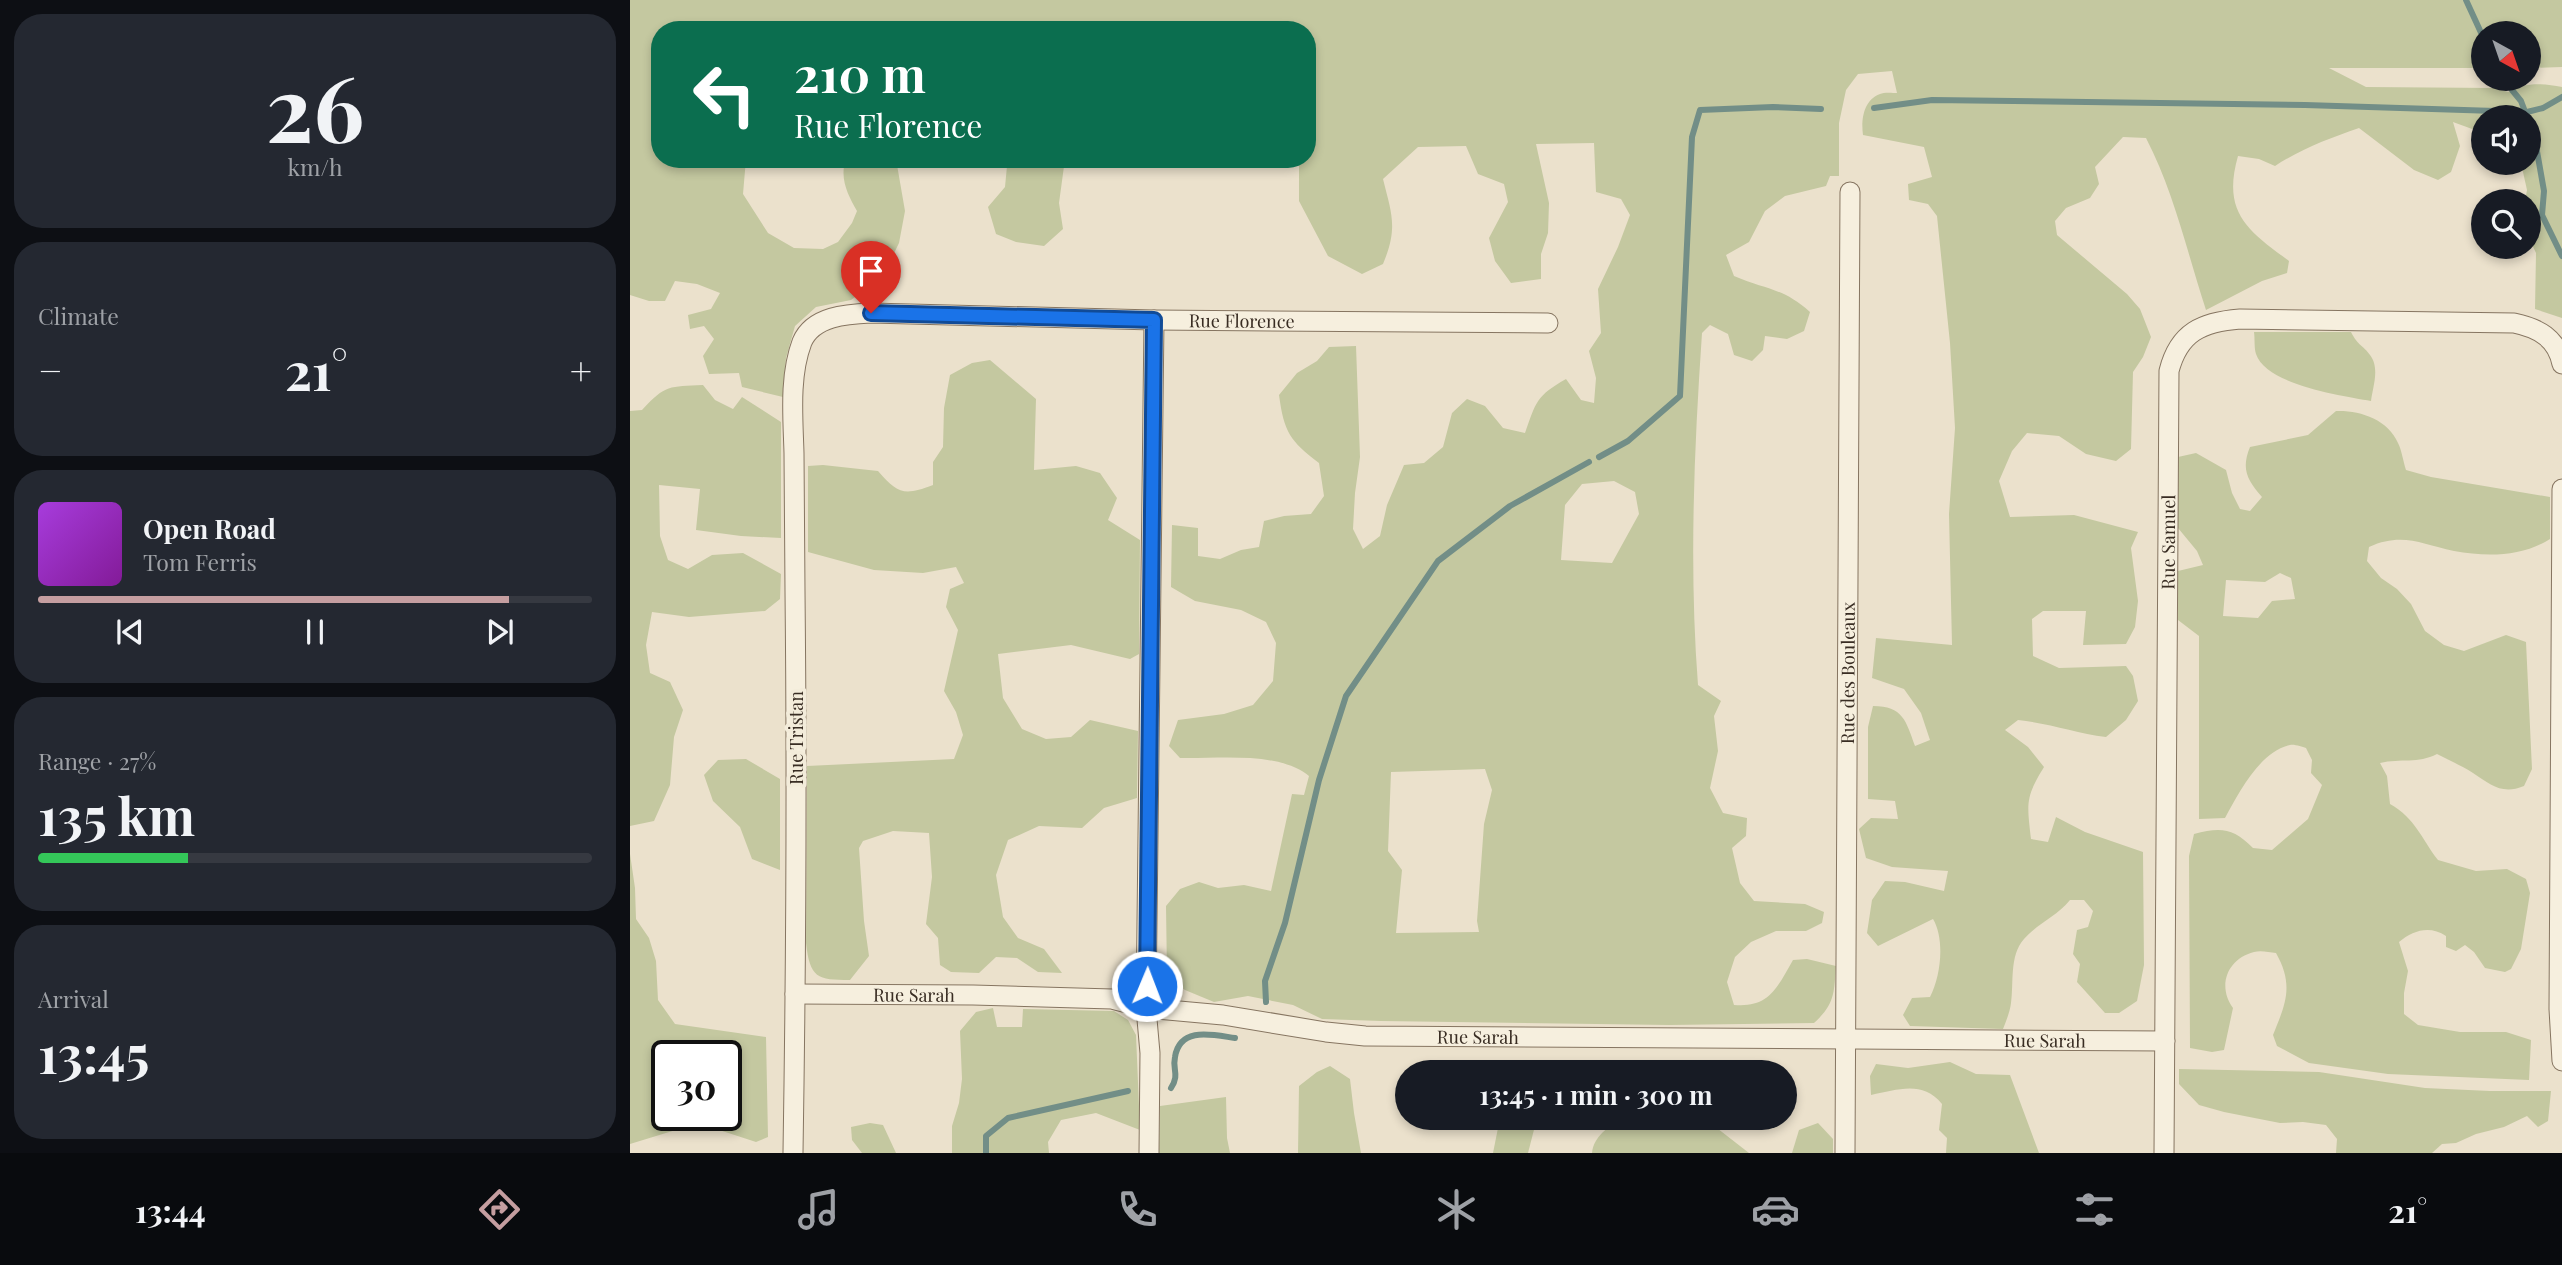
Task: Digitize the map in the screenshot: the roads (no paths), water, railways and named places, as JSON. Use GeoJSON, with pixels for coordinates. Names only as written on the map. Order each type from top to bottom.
{"type":"FeatureCollection","features":[{"type":"Feature","properties":{"kind":"street","name":"Rue des Bouleaux"},"geometry":{"type":"LineString","coordinates":[[1845,1153],[1850,192]]}},
{"type":"Feature","properties":{"kind":"street","name":"Rue Florence"},"geometry":{"type":"LineString","coordinates":[[813,328],[826,320],[845,314],[871,313],[1154,320],[1548,323]]}},
{"type":"Feature","properties":{"kind":"street","name":"Rue Samuel"},"geometry":{"type":"LineString","coordinates":[[2164,1153],[2169,372],[2179,344],[2190,333],[2204,325],[2240,318],[2514,323],[2534,327],[2546,335],[2560,354],[2562,364]]}},
{"type":"Feature","properties":{"kind":"street"},"geometry":{"type":"LineString","coordinates":[[1149,1153],[1150,1053],[1146,1008],[1154,320]]}},
{"type":"Feature","properties":{"kind":"street","name":"Rue Tristan"},"geometry":{"type":"LineString","coordinates":[[793,1153],[793,409],[799,353],[803,340],[813,328]]}},
{"type":"Feature","properties":{"kind":"street"},"geometry":{"type":"LineString","coordinates":[[2562,489],[2559,1009],[2562,1061]]}},
{"type":"Feature","properties":{"kind":"street","name":"Rue Sarah"},"geometry":{"type":"LineString","coordinates":[[795,994],[1112,999],[1146,1008],[1223,1015],[1355,1035],[2165,1041]]}},
{"type":"Feature","properties":{"kind":"waterway"},"geometry":{"type":"LineString","coordinates":[[2466,0],[2476,21]]}},
{"type":"Feature","properties":{"kind":"waterway"},"geometry":{"type":"LineString","coordinates":[[2513,91],[2522,105]]}},
{"type":"Feature","properties":{"kind":"waterway"},"geometry":{"type":"LineString","coordinates":[[1874,108],[1932,100],[2305,105],[2527,112],[2543,108],[2562,97]]}},
{"type":"Feature","properties":{"kind":"waterway"},"geometry":{"type":"LineString","coordinates":[[1599,457],[1628,441],[1680,396],[1692,137],[1700,110],[1773,107],[1821,109]]}},
{"type":"Feature","properties":{"kind":"waterway"},"geometry":{"type":"LineString","coordinates":[[2541,174],[2544,191],[2542,215],[2562,256]]}},
{"type":"Feature","properties":{"kind":"waterway"},"geometry":{"type":"LineString","coordinates":[[1266,1002],[1265,981],[1285,923],[1319,780],[1346,696],[1438,561],[1510,506],[1589,462]]}},
{"type":"Feature","properties":{"kind":"waterway"},"geometry":{"type":"LineString","coordinates":[[1171,1088],[1175,1079],[1175,1057],[1183,1041],[1199,1035],[1235,1038]]}},
{"type":"Feature","properties":{"kind":"waterway"},"geometry":{"type":"LineString","coordinates":[[986,1153],[986,1136],[1008,1118],[1128,1091]]}}]}
